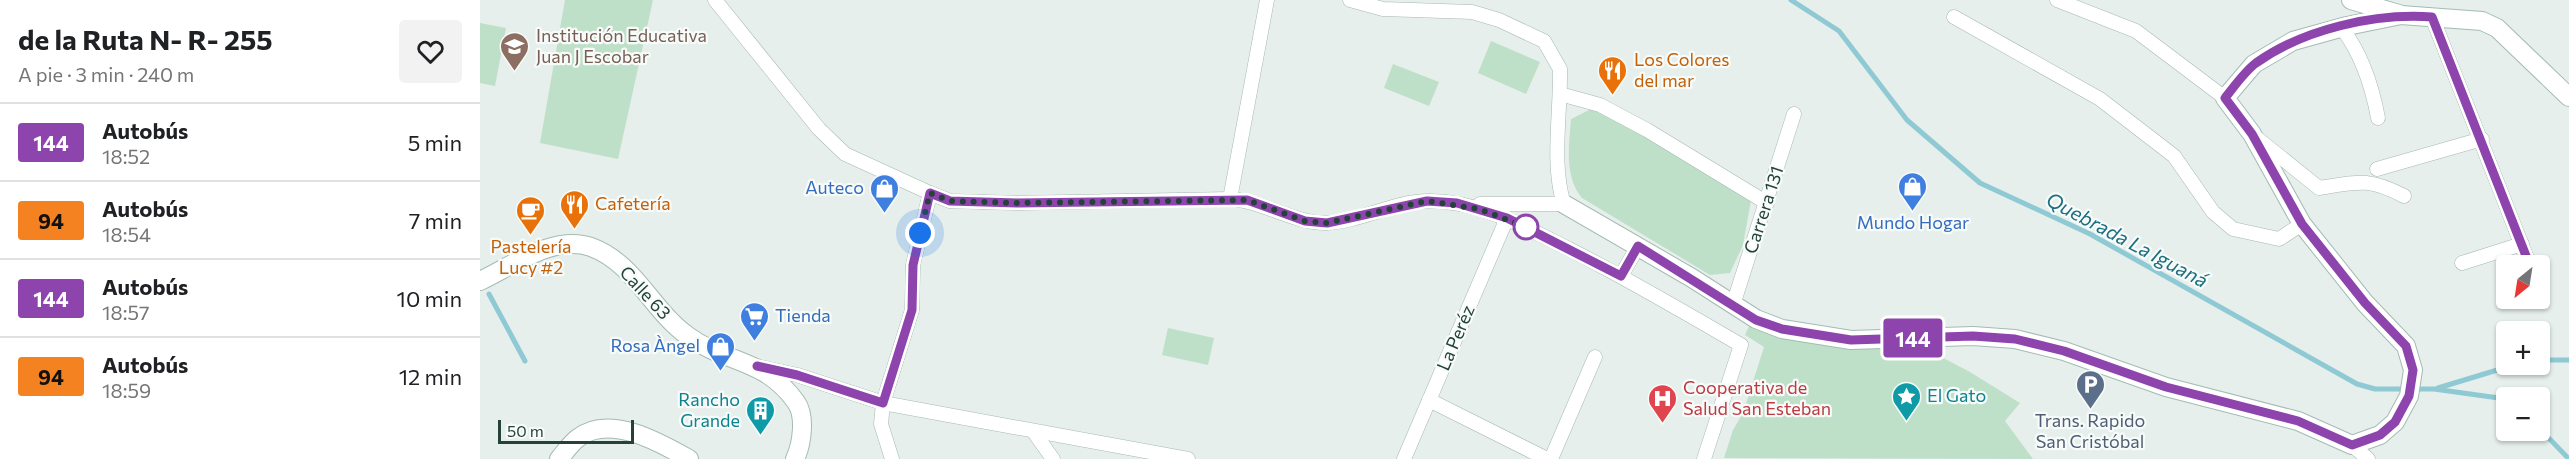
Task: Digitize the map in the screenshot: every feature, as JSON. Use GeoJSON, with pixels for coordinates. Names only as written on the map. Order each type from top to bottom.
{"type":"FeatureCollection","features":[{"type":"Feature","properties":{"kind":"street"},"geometry":{"type":"LineString","coordinates":[[715,0],[819,129],[845,154],[950,201],[1017,203],[1230,199],[1247,200],[1305,221],[1327,223],[1427,201],[1564,204],[1638,246],[1756,320],[1782,329],[1851,340],[1973,336],[2015,339],[2064,351],[2166,387],[2298,421],[2352,445],[2368,459]]}},
{"type":"Feature","properties":{"kind":"street"},"geometry":{"type":"LineString","coordinates":[[1230,199],[1267,0]]}},
{"type":"Feature","properties":{"kind":"street"},"geometry":{"type":"LineString","coordinates":[[1350,0],[1383,9],[1473,6],[1544,41],[1560,69],[1558,172],[1564,204]]}},
{"type":"Feature","properties":{"kind":"street"},"geometry":{"type":"LineString","coordinates":[[2057,0],[2136,31],[2225,98],[2252,134],[2302,224],[2365,303],[2406,346],[2413,370],[2409,396],[2395,422],[2380,435],[2352,445]]}},
{"type":"Feature","properties":{"kind":"street"},"geometry":{"type":"LineString","coordinates":[[2350,0],[2401,15],[2482,21],[2497,28],[2569,97]]}},
{"type":"Feature","properties":{"kind":"street"},"geometry":{"type":"LineString","coordinates":[[2225,98],[2254,64],[2293,41],[2340,27],[2401,15]]}},
{"type":"Feature","properties":{"kind":"street"},"geometry":{"type":"LineString","coordinates":[[1954,17],[2100,99],[2174,156],[2213,212],[2233,229],[2279,239],[2302,224]]}},
{"type":"Feature","properties":{"kind":"street"},"geometry":{"type":"LineString","coordinates":[[2432,17],[2526,255]]}},
{"type":"Feature","properties":{"kind":"street"},"geometry":{"type":"LineString","coordinates":[[2340,27],[2352,42],[2364,66],[2378,118]]}},
{"type":"Feature","properties":{"kind":"street"},"geometry":{"type":"LineString","coordinates":[[1560,94],[1600,105],[1767,203]]}},
{"type":"Feature","properties":{"kind":"street","name":"Carrera 131"},"geometry":{"type":"LineString","coordinates":[[1733,305],[1794,114]]}},
{"type":"Feature","properties":{"kind":"street"},"geometry":{"type":"LineString","coordinates":[[2252,134],[2319,188],[2366,181],[2385,186],[2404,196]]}},
{"type":"Feature","properties":{"kind":"street"},"geometry":{"type":"LineString","coordinates":[[2377,169],[2482,140]]}},
{"type":"Feature","properties":{"kind":"street"},"geometry":{"type":"LineString","coordinates":[[892,459],[881,424],[883,403],[912,310],[913,265],[930,193]]}},
{"type":"Feature","properties":{"kind":"street"},"geometry":{"type":"LineString","coordinates":[[1457,203],[1507,218],[1621,276],[1741,345],[1704,459]]}},
{"type":"Feature","properties":{"kind":"street","name":"La Peréz"},"geometry":{"type":"LineString","coordinates":[[1404,459],[1507,218]]}},
{"type":"Feature","properties":{"kind":"street","name":"Calle 63"},"geometry":{"type":"LineString","coordinates":[[480,281],[538,252],[562,244],[590,246],[614,260],[639,283],[661,312],[687,336],[715,353],[757,366],[797,403],[801,418],[801,435],[795,459]]}},
{"type":"Feature","properties":{"kind":"street"},"geometry":{"type":"LineString","coordinates":[[2462,263],[2522,244]]}},
{"type":"Feature","properties":{"kind":"street"},"geometry":{"type":"LineString","coordinates":[[1621,276],[1638,246]]}},
{"type":"Feature","properties":{"kind":"street"},"geometry":{"type":"LineString","coordinates":[[1429,400],[1549,459],[1595,357]]}},
{"type":"Feature","properties":{"kind":"street"},"geometry":{"type":"LineString","coordinates":[[757,366],[797,375],[883,403],[1188,459]]}},
{"type":"Feature","properties":{"kind":"street"},"geometry":{"type":"LineString","coordinates":[[559,459],[579,437],[595,430],[616,429],[640,434],[688,459]]}},
{"type":"Feature","properties":{"kind":"street"},"geometry":{"type":"LineString","coordinates":[[1033,430],[1053,459]]}},
{"type":"Feature","properties":{"kind":"green space"},"geometry":{"type":"Polygon","coordinates":[[[565,0],[653,0],[618,159],[540,143],[565,0]]]}},
{"type":"Feature","properties":{"kind":"green space"},"geometry":{"type":"Polygon","coordinates":[[[480,23],[506,28],[495,86],[480,83],[480,23]]]}},
{"type":"Feature","properties":{"kind":"green space"},"geometry":{"type":"Polygon","coordinates":[[[1491,41],[1540,62],[1526,94],[1478,73],[1491,41]]]}},
{"type":"Feature","properties":{"kind":"green space"},"geometry":{"type":"Polygon","coordinates":[[[1393,64],[1439,82],[1429,106],[1384,88],[1393,64]]]}},
{"type":"Feature","properties":{"kind":"green space"},"geometry":{"type":"Polygon","coordinates":[[[1593,108],[1752,195],[1743,245],[1730,273],[1710,275],[1582,198],[1576,190],[1570,171],[1571,119],[1593,108]]]}},
{"type":"Feature","properties":{"kind":"green space"},"geometry":{"type":"Polygon","coordinates":[[[1756,311],[1820,338],[1855,339],[1928,350],[1970,372],[2020,403],[2005,421],[2033,459],[1724,458],[1733,430],[1743,413],[1764,347],[1745,335],[1756,311]]]}},
{"type":"Feature","properties":{"kind":"green space"},"geometry":{"type":"Polygon","coordinates":[[[1168,328],[1214,338],[1208,365],[1162,355],[1168,328]]]}},
{"type":"Feature","properties":{"kind":"waterway","name":"Quebrada La Iguaná"},"geometry":{"type":"LineString","coordinates":[[1791,0],[1839,31],[1907,120],[1980,183],[2090,234],[2357,384],[2375,389],[2434,389],[2496,398]]}},
{"type":"Feature","properties":{"kind":"waterway"},"geometry":{"type":"LineString","coordinates":[[489,294],[525,361]]}},
{"type":"Feature","properties":{"kind":"waterway"},"geometry":{"type":"LineString","coordinates":[[2550,360],[2569,360]]}},
{"type":"Feature","properties":{"kind":"waterway"},"geometry":{"type":"LineString","coordinates":[[2438,388],[2496,370]]}},
{"type":"Feature","properties":{"kind":"waterway","name":"Quebrada La Iguaná"},"geometry":{"type":"LineString","coordinates":[[2550,439],[2569,459]]}},
{"type":"Feature","properties":{"kind":"bus line","name":"144"},"geometry":{"type":"LineString","coordinates":[[757,366],[797,375],[883,403],[912,310],[913,265],[930,193],[950,201],[1017,203],[1247,200],[1305,221],[1327,223],[1427,201],[1457,203],[1507,218],[1621,276],[1638,246],[1756,320],[1782,329],[1851,340],[1973,336],[2015,339],[2064,351],[2166,387],[2298,421],[2352,445],[2380,435],[2395,422],[2409,396],[2413,370],[2406,346],[2365,303],[2302,224],[2252,134],[2225,98],[2254,64],[2293,41],[2347,26],[2401,15],[2432,17],[2526,255]]}},
{"type":"Feature","properties":{"kind":"place","name":"Institución Educativa Juan J Escobar"},"geometry":{"type":"Point","coordinates":[515,72]}},
{"type":"Feature","properties":{"kind":"place","name":"Los Colores del mar"},"geometry":{"type":"Point","coordinates":[1613,96]}},
{"type":"Feature","properties":{"kind":"place","name":"Mundo Hogar"},"geometry":{"type":"Point","coordinates":[1913,212]}},
{"type":"Feature","properties":{"kind":"place","name":"Auteco"},"geometry":{"type":"Point","coordinates":[885,214]}},
{"type":"Feature","properties":{"kind":"place","name":"Cafetería"},"geometry":{"type":"Point","coordinates":[574,230]}},
{"type":"Feature","properties":{"kind":"place","name":"Pastelería Lucy #2"},"geometry":{"type":"Point","coordinates":[531,236]}},
{"type":"Feature","properties":{"kind":"place","name":"Tienda"},"geometry":{"type":"Point","coordinates":[754,342]}},
{"type":"Feature","properties":{"kind":"place","name":"Rosa Àngel"},"geometry":{"type":"Point","coordinates":[721,372]}},
{"type":"Feature","properties":{"kind":"place","name":"Trans. Rapido San Cristóbal"},"geometry":{"type":"Point","coordinates":[2090,410]}},
{"type":"Feature","properties":{"kind":"place","name":"El Gato"},"geometry":{"type":"Point","coordinates":[1906,422]}},
{"type":"Feature","properties":{"kind":"place","name":"Cooperativa de Salud San Esteban"},"geometry":{"type":"Point","coordinates":[1662,424]}},
{"type":"Feature","properties":{"kind":"place","name":"Rancho Grande"},"geometry":{"type":"Point","coordinates":[761,436]}},
{"type":"Feature","properties":{"kind":"route"},"geometry":{"type":"LineString","coordinates":[[920,233],[930,193],[950,201],[1017,203],[1247,200],[1305,221],[1327,223],[1427,201],[1457,203],[1507,218],[1526,227]]}}]}
